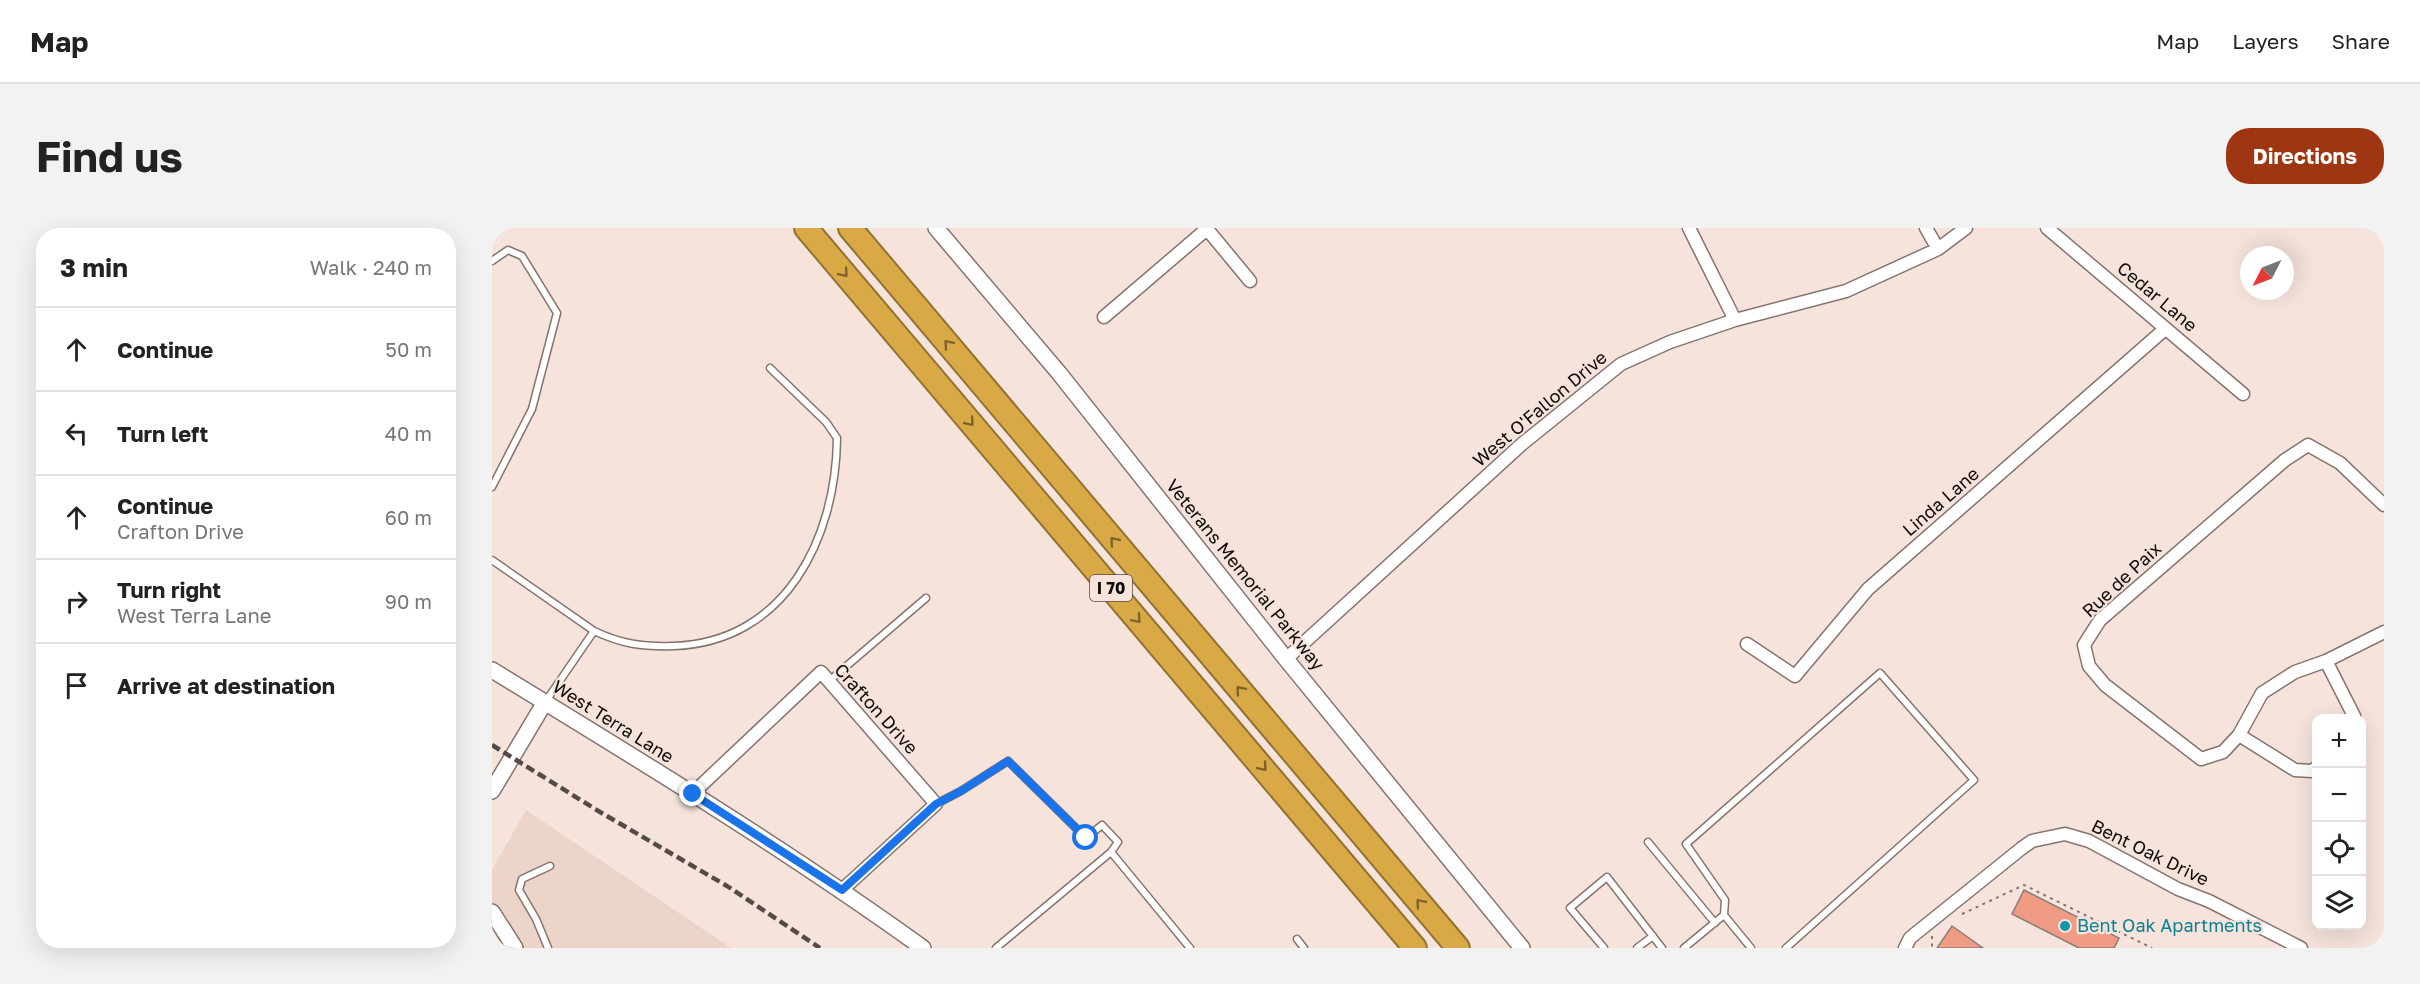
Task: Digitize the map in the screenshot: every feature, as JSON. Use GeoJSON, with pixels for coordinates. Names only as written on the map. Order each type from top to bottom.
{"type":"FeatureCollection","features":[{"type":"Feature","properties":{"kind":"highway","name":"I 70"},"geometry":{"type":"LineString","coordinates":[[807,228],[1415,948]]}},
{"type":"Feature","properties":{"kind":"highway","name":"I 70"},"geometry":{"type":"LineString","coordinates":[[850,228],[1458,948]]}},
{"type":"Feature","properties":{"kind":"street","name":"Veterans Memorial Parkway"},"geometry":{"type":"LineString","coordinates":[[936,228],[1059,373],[1286,659],[1522,948]]}},
{"type":"Feature","properties":{"kind":"street"},"geometry":{"type":"LineString","coordinates":[[1104,317],[1207,228],[1250,280]]}},
{"type":"Feature","properties":{"kind":"street"},"geometry":{"type":"LineString","coordinates":[[1689,228],[1735,320]]}},
{"type":"Feature","properties":{"kind":"street"},"geometry":{"type":"LineString","coordinates":[[1926,228],[1938,249]]}},
{"type":"Feature","properties":{"kind":"street","name":"West O'Fallon Drive"},"geometry":{"type":"LineString","coordinates":[[1286,659],[1521,444],[1621,364],[1670,342],[1735,320],[1846,291],[1938,249],[1966,228]]}},
{"type":"Feature","properties":{"kind":"street","name":"Cedar Lane"},"geometry":{"type":"LineString","coordinates":[[2047,228],[2243,394]]}},
{"type":"Feature","properties":{"kind":"street","name":"Linda Lane"},"geometry":{"type":"LineString","coordinates":[[1747,644],[1795,676],[1869,589],[2165,329]]}},
{"type":"Feature","properties":{"kind":"street","name":"Rue de Paix"},"geometry":{"type":"LineString","coordinates":[[2384,505],[2340,463],[2308,445],[2285,460],[2100,620],[2084,645],[2089,666],[2105,685],[2201,759],[2223,752],[2239,735],[2262,693],[2295,672],[2326,661],[2384,632]]}},
{"type":"Feature","properties":{"kind":"street"},"geometry":{"type":"LineString","coordinates":[[2326,661],[2345,694],[2353,714]]}},
{"type":"Feature","properties":{"kind":"street","name":"West Terra Lane"},"geometry":{"type":"LineString","coordinates":[[492,670],[693,794],[842,890],[923,948]]}},
{"type":"Feature","properties":{"kind":"street","name":"Crafton Drive"},"geometry":{"type":"LineString","coordinates":[[693,794],[821,672],[936,804]]}},
{"type":"Feature","properties":{"kind":"street"},"geometry":{"type":"LineString","coordinates":[[492,791],[545,702]]}},
{"type":"Feature","properties":{"kind":"street"},"geometry":{"type":"LineString","coordinates":[[2239,735],[2295,770],[2312,771]]}},
{"type":"Feature","properties":{"kind":"street"},"geometry":{"type":"LineString","coordinates":[[842,890],[936,804]]}},
{"type":"Feature","properties":{"kind":"street","name":"Bent Oak Drive"},"geometry":{"type":"LineString","coordinates":[[1905,948],[1910,938],[2022,848],[2032,841],[2065,834],[2089,841],[2178,889],[2209,901],[2301,948]]}},
{"type":"Feature","properties":{"kind":"street"},"geometry":{"type":"LineString","coordinates":[[492,912],[514,948]]}},
{"type":"Feature","properties":{"kind":"lane"},"geometry":{"type":"LineString","coordinates":[[492,261],[508,250],[522,256],[557,313],[532,409],[492,488]]}},
{"type":"Feature","properties":{"kind":"lane"},"geometry":{"type":"LineString","coordinates":[[492,560],[594,631],[613,640],[632,645],[692,645],[717,640],[767,613],[782,600],[794,584],[815,546],[825,519],[837,452],[837,438],[826,422],[770,368]]}},
{"type":"Feature","properties":{"kind":"lane"},"geometry":{"type":"LineString","coordinates":[[829,681],[926,598]]}},
{"type":"Feature","properties":{"kind":"lane"},"geometry":{"type":"LineString","coordinates":[[545,702],[594,631]]}},
{"type":"Feature","properties":{"kind":"lane"},"geometry":{"type":"LineString","coordinates":[[1751,948],[1724,915],[1725,900],[1686,844],[1880,673],[1974,780],[1786,948]]}},
{"type":"Feature","properties":{"kind":"lane"},"geometry":{"type":"LineString","coordinates":[[936,804],[1008,761],[1086,838],[1102,825],[1118,842],[1111,852],[996,948]]}},
{"type":"Feature","properties":{"kind":"lane"},"geometry":{"type":"LineString","coordinates":[[1648,842],[1714,923]]}},
{"type":"Feature","properties":{"kind":"lane"},"geometry":{"type":"LineString","coordinates":[[1111,852],[1190,948]]}},
{"type":"Feature","properties":{"kind":"lane"},"geometry":{"type":"LineString","coordinates":[[549,948],[519,890],[522,879],[550,866]]}},
{"type":"Feature","properties":{"kind":"lane"},"geometry":{"type":"LineString","coordinates":[[1604,948],[1570,908],[1607,877],[1662,948]]}},
{"type":"Feature","properties":{"kind":"lane"},"geometry":{"type":"LineString","coordinates":[[1684,948],[1724,915]]}},
{"type":"Feature","properties":{"kind":"lane"},"geometry":{"type":"LineString","coordinates":[[1637,948],[1653,936]]}},
{"type":"Feature","properties":{"kind":"lane"},"geometry":{"type":"LineString","coordinates":[[1297,939],[1305,948]]}},
{"type":"Feature","properties":{"kind":"path"},"geometry":{"type":"LineString","coordinates":[[1960,915],[2024,885],[2152,948]]}},
{"type":"Feature","properties":{"kind":"path"},"geometry":{"type":"LineString","coordinates":[[1932,934],[1932,948]]}},
{"type":"Feature","properties":{"kind":"path"},"geometry":{"type":"LineString","coordinates":[[2378,948],[2380,941]]}},
{"type":"Feature","properties":{"kind":"shaded area"},"geometry":{"type":"Polygon","coordinates":[[[526,810],[731,948],[492,948],[492,870],[526,810]]]}},
{"type":"Feature","properties":{"kind":"building","name":"Bent Oak Apartments"},"geometry":{"type":"Polygon","coordinates":[[[2024,890],[2119,938],[2114,948],[2079,948],[2012,914],[2024,890]]]}},
{"type":"Feature","properties":{"kind":"building"},"geometry":{"type":"Polygon","coordinates":[[[1952,926],[1983,948],[1937,948],[1952,926]]]}},
{"type":"Feature","properties":{"kind":"railway"},"geometry":{"type":"LineString","coordinates":[[492,745],[600,812],[727,886],[820,948]]}},
{"type":"Feature","properties":{"kind":"place","name":"Bent Oak Apartments"},"geometry":{"type":"Point","coordinates":[2065,926]}},
{"type":"Feature","properties":{"kind":"route"},"geometry":{"type":"LineString","coordinates":[[693,794],[842,890],[936,804],[1008,761],[1086,838]]}}]}
